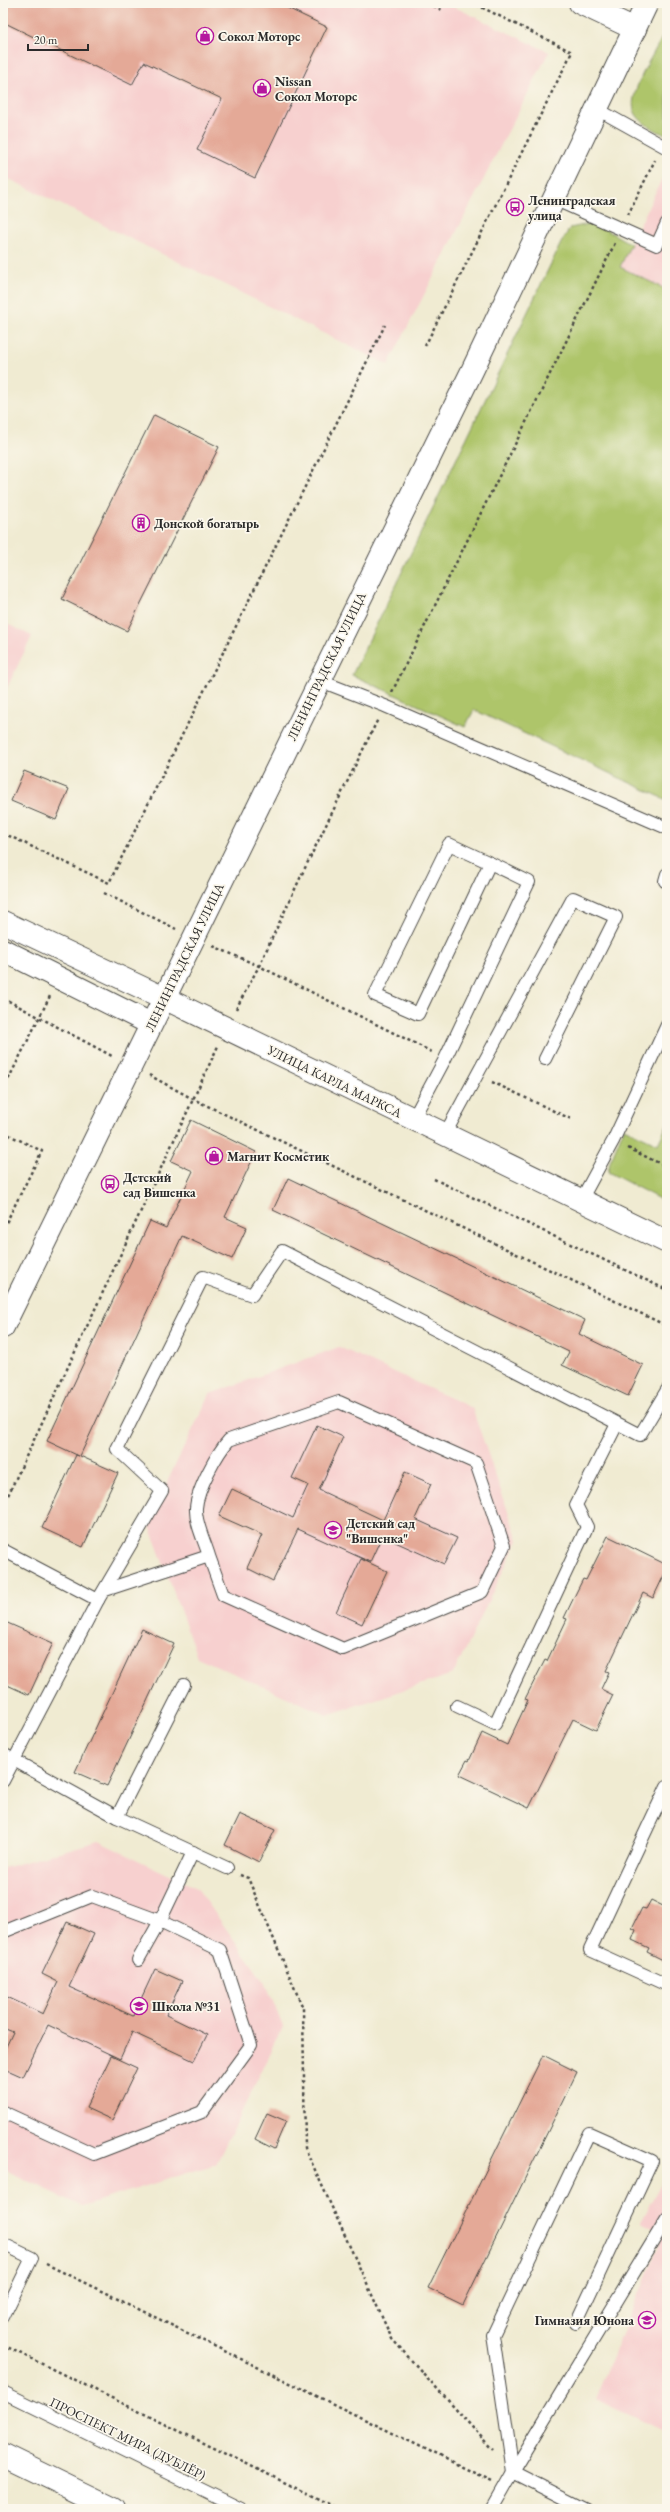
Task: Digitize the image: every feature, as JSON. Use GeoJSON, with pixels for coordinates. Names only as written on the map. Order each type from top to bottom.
{"type":"FeatureCollection","features":[{"type":"Feature","properties":{"kind":"street"},"geometry":{"type":"LineString","coordinates":[[580,3],[633,28]]}},
{"type":"Feature","properties":{"kind":"street"},"geometry":{"type":"LineString","coordinates":[[192,937],[633,28],[642,3]]}},
{"type":"Feature","properties":{"kind":"street","name":"ЛЕНИНГРАДСКАЯ УЛИЦА"},"geometry":{"type":"LineString","coordinates":[[130,1065],[318,680],[472,371],[597,109],[633,28],[647,3]]}},
{"type":"Feature","properties":{"kind":"street","name":"УЛИЦА КАРЛА МАРКСА"},"geometry":{"type":"LineString","coordinates":[[3,922],[163,997],[667,1242]]}},
{"type":"Feature","properties":{"kind":"street"},"geometry":{"type":"LineString","coordinates":[[3,950],[150,1024]]}},
{"type":"Feature","properties":{"kind":"street"},"geometry":{"type":"LineString","coordinates":[[3,1324],[130,1065]]}},
{"type":"Feature","properties":{"kind":"street"},"geometry":{"type":"LineString","coordinates":[[3,1327],[130,1065]]}},
{"type":"Feature","properties":{"kind":"street"},"geometry":{"type":"LineString","coordinates":[[3,2455],[114,2509]]}},
{"type":"Feature","properties":{"kind":"lane"},"geometry":{"type":"LineString","coordinates":[[597,109],[664,146]]}},
{"type":"Feature","properties":{"kind":"lane"},"geometry":{"type":"LineString","coordinates":[[554,199],[657,244],[667,223]]}},
{"type":"Feature","properties":{"kind":"lane"},"geometry":{"type":"LineString","coordinates":[[318,680],[385,706],[667,828]]}},
{"type":"Feature","properties":{"kind":"lane"},"geometry":{"type":"LineString","coordinates":[[413,1119],[445,1059],[528,882],[490,863],[449,844],[375,995],[418,1014],[490,863]]}},
{"type":"Feature","properties":{"kind":"lane"},"geometry":{"type":"LineString","coordinates":[[445,1134],[573,898],[616,917],[545,1059]]}},
{"type":"Feature","properties":{"kind":"lane"},"geometry":{"type":"LineString","coordinates":[[581,1200],[613,1141],[667,1025]]}},
{"type":"Feature","properties":{"kind":"lane"},"geometry":{"type":"LineString","coordinates":[[3,1781],[98,1600],[162,1491],[117,1449],[203,1277],[252,1295],[282,1251],[640,1435],[667,1390]]}},
{"type":"Feature","properties":{"kind":"lane"},"geometry":{"type":"LineString","coordinates":[[339,1402],[476,1463],[504,1546],[482,1592],[343,1649],[223,1595],[208,1556],[196,1510],[197,1498],[222,1448],[229,1440],[339,1402]]}},
{"type":"Feature","properties":{"kind":"lane"},"geometry":{"type":"LineString","coordinates":[[457,1706],[495,1724],[587,1527],[576,1505],[617,1424]]}},
{"type":"Feature","properties":{"kind":"lane"},"geometry":{"type":"LineString","coordinates":[[3,1550],[98,1600]]}},
{"type":"Feature","properties":{"kind":"lane"},"geometry":{"type":"LineString","coordinates":[[105,1590],[208,1556]]}},
{"type":"Feature","properties":{"kind":"lane"},"geometry":{"type":"LineString","coordinates":[[117,1817],[184,1685]]}},
{"type":"Feature","properties":{"kind":"lane"},"geometry":{"type":"LineString","coordinates":[[3,1754],[117,1817],[227,1868]]}},
{"type":"Feature","properties":{"kind":"lane"},"geometry":{"type":"LineString","coordinates":[[667,1786],[590,1950],[667,1985]]}},
{"type":"Feature","properties":{"kind":"lane"},"geometry":{"type":"LineString","coordinates":[[138,1960],[160,1921],[193,1852]]}},
{"type":"Feature","properties":{"kind":"lane"},"geometry":{"type":"LineString","coordinates":[[3,1932],[92,1896],[160,1921],[220,1950],[251,2045],[202,2112],[94,2154],[3,2112]]}},
{"type":"Feature","properties":{"kind":"lane"},"geometry":{"type":"LineString","coordinates":[[513,2472],[493,2336],[589,2133],[652,2161],[576,2323]]}},
{"type":"Feature","properties":{"kind":"lane"},"geometry":{"type":"LineString","coordinates":[[492,2509],[667,2218]]}},
{"type":"Feature","properties":{"kind":"lane"},"geometry":{"type":"LineString","coordinates":[[3,2244],[32,2258],[3,2317]]}},
{"type":"Feature","properties":{"kind":"lane","name":"ПРОСПЕКТ МИРА (ДУБЛЁР)"},"geometry":{"type":"LineString","coordinates":[[3,2392],[241,2509]]}},
{"type":"Feature","properties":{"kind":"lane"},"geometry":{"type":"LineString","coordinates":[[513,2472],[586,2509]]}},
{"type":"Feature","properties":{"kind":"path"},"geometry":{"type":"LineString","coordinates":[[428,3],[442,10]]}},
{"type":"Feature","properties":{"kind":"path"},"geometry":{"type":"LineString","coordinates":[[425,346],[572,52],[473,3]]}},
{"type":"Feature","properties":{"kind":"path"},"geometry":{"type":"LineString","coordinates":[[3,1506],[226,1028],[260,966],[303,872],[621,229],[664,146]]}},
{"type":"Feature","properties":{"kind":"path"},"geometry":{"type":"LineString","coordinates":[[3,833],[109,883],[385,325]]}},
{"type":"Feature","properties":{"kind":"path"},"geometry":{"type":"LineString","coordinates":[[104,893],[192,937],[260,966],[445,1059]]}},
{"type":"Feature","properties":{"kind":"path"},"geometry":{"type":"LineString","coordinates":[[3,1090],[60,978]]}},
{"type":"Feature","properties":{"kind":"path"},"geometry":{"type":"LineString","coordinates":[[3,998],[40,1016],[193,1099],[667,1326]]}},
{"type":"Feature","properties":{"kind":"path"},"geometry":{"type":"LineString","coordinates":[[478,1075],[571,1120]]}},
{"type":"Feature","properties":{"kind":"path"},"geometry":{"type":"LineString","coordinates":[[3,1132],[42,1151],[5,1225]]}},
{"type":"Feature","properties":{"kind":"path"},"geometry":{"type":"LineString","coordinates":[[613,1141],[667,1167]]}},
{"type":"Feature","properties":{"kind":"path"},"geometry":{"type":"LineString","coordinates":[[434,1178],[667,1290]]}},
{"type":"Feature","properties":{"kind":"path"},"geometry":{"type":"LineString","coordinates":[[32,2258],[493,2482],[513,2472],[392,2339],[305,2148],[303,2008],[248,1878],[227,1868]]}},
{"type":"Feature","properties":{"kind":"path"},"geometry":{"type":"LineString","coordinates":[[3,2345],[339,2509]]}},
{"type":"Feature","properties":{"kind":"shaded area"},"geometry":{"type":"Polygon","coordinates":[[[3,3],[446,3],[549,52],[388,365],[3,176],[3,3]]]}},
{"type":"Feature","properties":{"kind":"shaded area"},"geometry":{"type":"Polygon","coordinates":[[[667,168],[667,290],[620,267],[667,168]]]}},
{"type":"Feature","properties":{"kind":"shaded area"},"geometry":{"type":"Polygon","coordinates":[[[3,622],[32,636],[3,696],[3,622]]]}},
{"type":"Feature","properties":{"kind":"shaded area","name":"Детский сад \"Вишенка\""},"geometry":{"type":"Polygon","coordinates":[[[339,1347],[472,1408],[518,1540],[453,1674],[327,1715],[197,1657],[148,1521],[210,1394],[339,1347]]]}},
{"type":"Feature","properties":{"kind":"shaded area","name":"Школа №31"},"geometry":{"type":"Polygon","coordinates":[[[98,1841],[197,1888],[267,1986],[283,2027],[216,2164],[82,2206],[3,2169],[3,1868],[98,1841]]]}},
{"type":"Feature","properties":{"kind":"shaded area","name":"Гимназия Юнона"},"geometry":{"type":"Polygon","coordinates":[[[667,2172],[667,2433],[595,2399],[661,2241],[659,2231],[640,2222],[667,2172]]]}},
{"type":"Feature","properties":{"kind":"green space"},"geometry":{"type":"Polygon","coordinates":[[[667,29],[667,136],[648,126],[639,119],[634,110],[633,102],[639,81],[667,29]]]}},
{"type":"Feature","properties":{"kind":"green space"},"geometry":{"type":"Polygon","coordinates":[[[594,223],[631,244],[620,267],[667,290],[667,800],[474,710],[465,727],[352,675],[561,243],[570,228],[594,223]]]}},
{"type":"Feature","properties":{"kind":"green space"},"geometry":{"type":"Polygon","coordinates":[[[667,1125],[667,1203],[608,1172],[610,1162],[624,1128],[658,1144],[667,1125]]]}},
{"type":"Feature","properties":{"kind":"building"},"geometry":{"type":"Polygon","coordinates":[[[9,3],[277,3],[327,27],[255,178],[197,150],[222,99],[144,62],[132,85],[3,22],[3,16],[9,3]]]}},
{"type":"Feature","properties":{"kind":"building","name":"Донской богатырь"},"geometry":{"type":"Polygon","coordinates":[[[154,415],[219,447],[127,631],[62,599],[154,415]]]}},
{"type":"Feature","properties":{"kind":"building"},"geometry":{"type":"Polygon","coordinates":[[[24,771],[69,789],[56,820],[11,801],[24,771]]]}},
{"type":"Feature","properties":{"kind":"building"},"geometry":{"type":"Polygon","coordinates":[[[191,1120],[256,1152],[225,1217],[247,1227],[232,1259],[182,1236],[80,1456],[118,1473],[83,1547],[42,1528],[76,1455],[79,1456],[47,1441],[150,1221],[166,1228],[193,1171],[171,1161],[191,1120]]]}},
{"type":"Feature","properties":{"kind":"building"},"geometry":{"type":"Polygon","coordinates":[[[288,1178],[585,1320],[579,1334],[643,1365],[628,1396],[562,1365],[569,1352],[273,1210],[288,1178]]]}},
{"type":"Feature","properties":{"kind":"building"},"geometry":{"type":"Polygon","coordinates":[[[317,1425],[343,1437],[319,1490],[383,1520],[405,1472],[431,1484],[415,1519],[457,1538],[444,1564],[382,1536],[370,1562],[298,1529],[273,1581],[247,1568],[262,1535],[219,1516],[232,1489],[293,1518],[308,1485],[292,1478],[317,1425]]]}},
{"type":"Feature","properties":{"kind":"building"},"geometry":{"type":"Polygon","coordinates":[[[608,1536],[667,1565],[667,1569],[653,1598],[643,1593],[606,1671],[609,1672],[601,1689],[613,1695],[596,1730],[573,1719],[529,1808],[459,1775],[467,1760],[469,1761],[482,1733],[507,1745],[528,1700],[525,1699],[545,1660],[547,1661],[567,1619],[564,1618],[576,1593],[583,1579],[586,1580],[608,1536]]]}},
{"type":"Feature","properties":{"kind":"building"},"geometry":{"type":"Polygon","coordinates":[[[361,1559],[387,1571],[362,1624],[336,1612],[361,1559]]]}},
{"type":"Feature","properties":{"kind":"building"},"geometry":{"type":"Polygon","coordinates":[[[3,1621],[53,1643],[29,1695],[3,1683],[3,1621]]]}},
{"type":"Feature","properties":{"kind":"building"},"geometry":{"type":"Polygon","coordinates":[[[142,1629],[174,1644],[107,1786],[75,1772],[142,1629]]]}},
{"type":"Feature","properties":{"kind":"building"},"geometry":{"type":"Polygon","coordinates":[[[240,1814],[275,1830],[259,1862],[225,1845],[240,1814]]]}},
{"type":"Feature","properties":{"kind":"building"},"geometry":{"type":"Polygon","coordinates":[[[651,1900],[667,1908],[667,1962],[647,1952],[649,1948],[632,1940],[636,1930],[632,1928],[642,1908],[646,1909],[651,1900]]]}},
{"type":"Feature","properties":{"kind":"building"},"geometry":{"type":"Polygon","coordinates":[[[67,1922],[94,1934],[69,1987],[133,2016],[155,1969],[182,1981],[166,2015],[207,2035],[194,2061],[132,2032],[120,2059],[48,2025],[23,2077],[3,2068],[3,2053],[13,2032],[3,2028],[3,1995],[43,2014],[58,1982],[42,1974],[67,1922]]]}},
{"type":"Feature","properties":{"kind":"building"},"geometry":{"type":"Polygon","coordinates":[[[543,2055],[577,2072],[463,2305],[428,2288],[543,2055]]]}},
{"type":"Feature","properties":{"kind":"building"},"geometry":{"type":"Polygon","coordinates":[[[111,2056],[137,2068],[112,2120],[86,2108],[111,2056]]]}},
{"type":"Feature","properties":{"kind":"building"},"geometry":{"type":"Polygon","coordinates":[[[267,2113],[286,2121],[274,2149],[255,2139],[267,2113]]]}},
{"type":"Feature","properties":{"kind":"place","name":"Сокол Моторс"},"geometry":{"type":"Point","coordinates":[205,36]}},
{"type":"Feature","properties":{"kind":"place","name":"Nissan Сокол Моторс"},"geometry":{"type":"Point","coordinates":[262,88]}},
{"type":"Feature","properties":{"kind":"place","name":"Ленинградская улица"},"geometry":{"type":"Point","coordinates":[515,207]}},
{"type":"Feature","properties":{"kind":"place","name":"Донской богатырь"},"geometry":{"type":"Point","coordinates":[141,523]}},
{"type":"Feature","properties":{"kind":"place","name":"Магнит Косметик"},"geometry":{"type":"Point","coordinates":[214,1156]}},
{"type":"Feature","properties":{"kind":"place","name":"Детский сад Вишенка"},"geometry":{"type":"Point","coordinates":[110,1184]}},
{"type":"Feature","properties":{"kind":"place","name":"Детский сад \"Вишенка\""},"geometry":{"type":"Point","coordinates":[333,1530]}},
{"type":"Feature","properties":{"kind":"place","name":"Школа №31"},"geometry":{"type":"Point","coordinates":[139,2006]}},
{"type":"Feature","properties":{"kind":"place","name":"Гимназия Юнона"},"geometry":{"type":"Point","coordinates":[647,2320]}}]}
